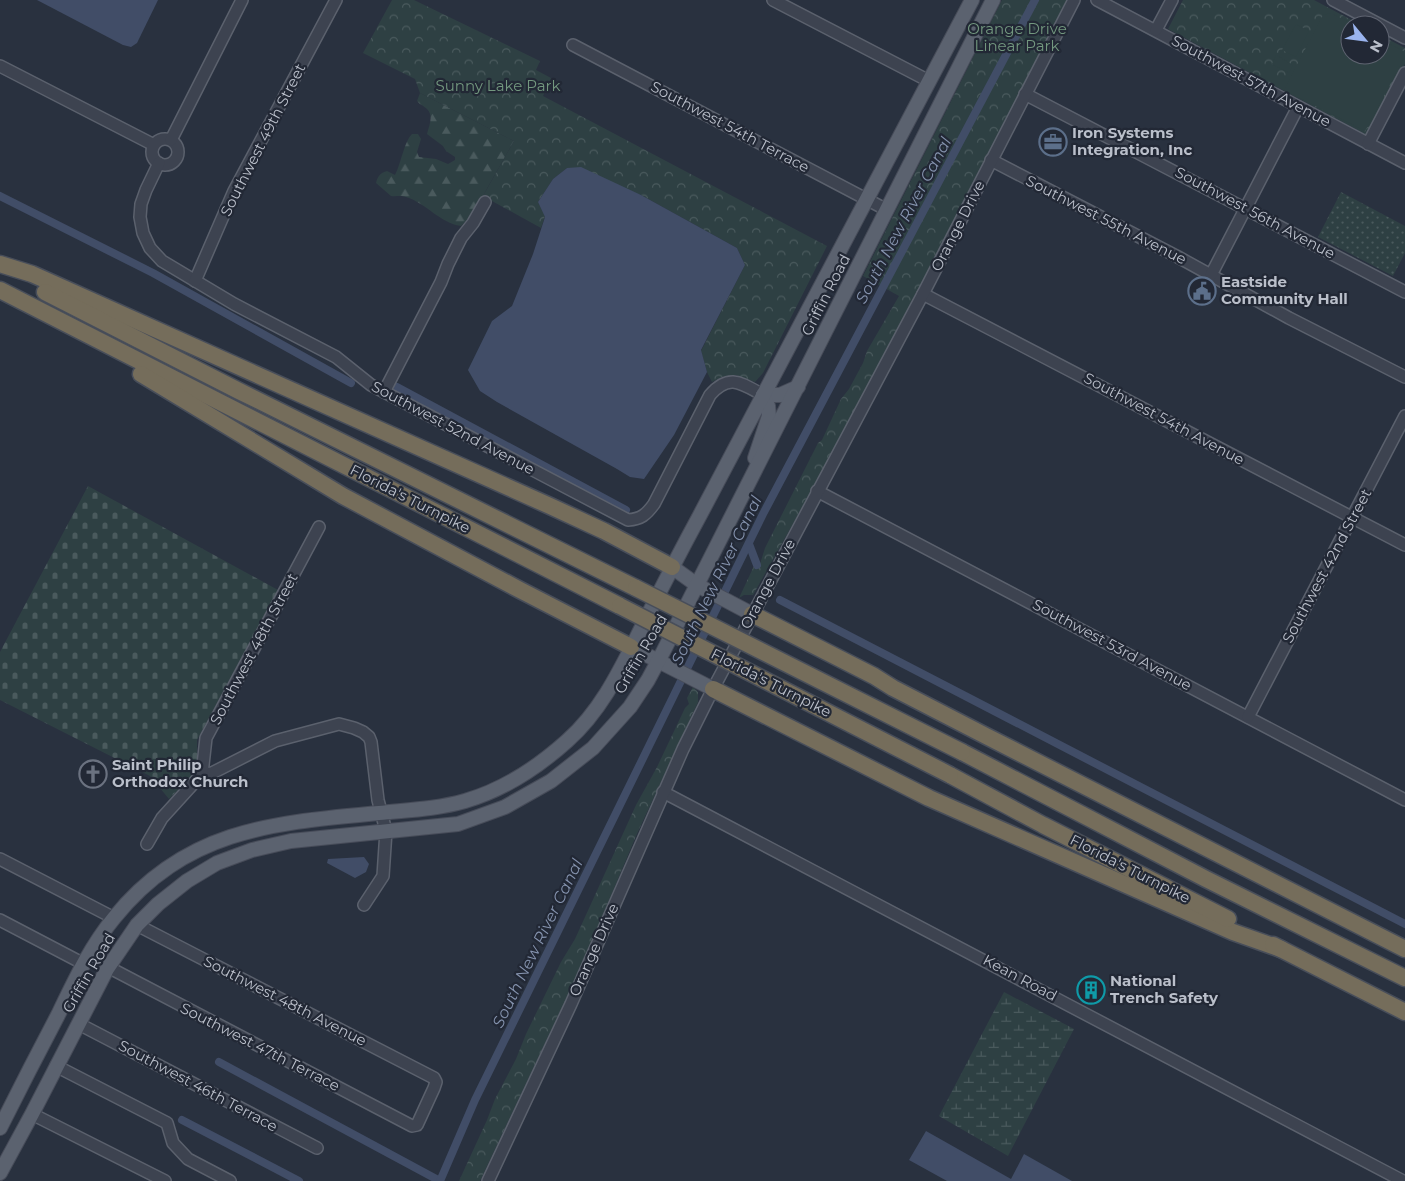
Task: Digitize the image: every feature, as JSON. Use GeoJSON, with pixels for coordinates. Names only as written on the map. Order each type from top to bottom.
{"type":"FeatureCollection","features":[{"type":"Feature","properties":{"kind":"highway"},"geometry":{"type":"LineString","coordinates":[[0,264],[32,274],[550,506],[604,531],[672,567]]}},
{"type":"Feature","properties":{"kind":"highway","name":"Florida's Turnpike"},"geometry":{"type":"LineString","coordinates":[[0,268],[239,391],[962,752],[1206,879],[1405,978]]}},
{"type":"Feature","properties":{"kind":"highway","name":"Florida's Turnpike"},"geometry":{"type":"LineString","coordinates":[[0,290],[950,775],[1405,1012]]}},
{"type":"Feature","properties":{"kind":"highway"},"geometry":{"type":"LineString","coordinates":[[75,329],[127,365],[344,496],[520,590],[632,647]]}},
{"type":"Feature","properties":{"kind":"highway"},"geometry":{"type":"LineString","coordinates":[[752,614],[986,736],[1405,949]]}},
{"type":"Feature","properties":{"kind":"highway"},"geometry":{"type":"LineString","coordinates":[[712,689],[929,798],[1232,932],[1281,949]]}},
{"type":"Feature","properties":{"kind":"main road","name":"Griffin Road"},"geometry":{"type":"LineString","coordinates":[[0,1128],[84,964],[114,918],[163,870],[209,844],[242,832],[283,823],[436,808],[483,795],[522,775],[560,748],[590,717],[608,692],[632,647],[672,567],[972,0]]}},
{"type":"Feature","properties":{"kind":"main road","name":"Griffin Road"},"geometry":{"type":"LineString","coordinates":[[0,1173],[108,967],[137,925],[158,904],[187,881],[216,863],[252,850],[291,840],[458,824],[505,807],[551,781],[593,748],[625,713],[646,683],[664,665],[703,589],[748,487],[993,0]]}},
{"type":"Feature","properties":{"kind":"main road"},"geometry":{"type":"LineString","coordinates":[[748,487],[762,434],[769,416],[768,406],[763,395],[780,395],[798,387]]}},
{"type":"Feature","properties":{"kind":"main road"},"geometry":{"type":"LineString","coordinates":[[672,567],[703,589],[752,614]]}},
{"type":"Feature","properties":{"kind":"main road"},"geometry":{"type":"LineString","coordinates":[[632,647],[712,689]]}},
{"type":"Feature","properties":{"kind":"street"},"geometry":{"type":"LineString","coordinates":[[171,140],[242,0]]}},
{"type":"Feature","properties":{"kind":"street","name":"Southwest 49th Street"},"geometry":{"type":"LineString","coordinates":[[195,282],[234,191],[336,0]]}},
{"type":"Feature","properties":{"kind":"street"},"geometry":{"type":"LineString","coordinates":[[774,0],[929,81]]}},
{"type":"Feature","properties":{"kind":"street","name":"Orange Drive"},"geometry":{"type":"LineString","coordinates":[[488,1181],[570,1004],[683,748],[712,689],[923,294],[1074,0]]}},
{"type":"Feature","properties":{"kind":"street","name":"Southwest 57th Avenue"},"geometry":{"type":"LineString","coordinates":[[1097,0],[1405,163]]}},
{"type":"Feature","properties":{"kind":"street"},"geometry":{"type":"LineString","coordinates":[[1156,30],[1172,0]]}},
{"type":"Feature","properties":{"kind":"street"},"geometry":{"type":"LineString","coordinates":[[1333,0],[1348,4],[1405,38]]}},
{"type":"Feature","properties":{"kind":"street","name":"Southwest 54th Terrace"},"geometry":{"type":"LineString","coordinates":[[573,45],[887,210]]}},
{"type":"Feature","properties":{"kind":"street"},"geometry":{"type":"LineString","coordinates":[[0,66],[154,145]]}},
{"type":"Feature","properties":{"kind":"street"},"geometry":{"type":"LineString","coordinates":[[1368,144],[1405,73]]}},
{"type":"Feature","properties":{"kind":"street","name":"Southwest 56th Avenue"},"geometry":{"type":"LineString","coordinates":[[1025,94],[1405,292]]}},
{"type":"Feature","properties":{"kind":"street"},"geometry":{"type":"LineString","coordinates":[[1211,275],[1298,107]]}},
{"type":"Feature","properties":{"kind":"street"},"geometry":{"type":"LineString","coordinates":[[164,138],[171,140],[178,147],[177,158],[170,164],[159,163],[153,156],[154,145],[164,138]]}},
{"type":"Feature","properties":{"kind":"street","name":"Southwest 55th Avenue"},"geometry":{"type":"LineString","coordinates":[[992,160],[1289,318],[1405,377]]}},
{"type":"Feature","properties":{"kind":"street","name":"Southwest 52nd Avenue"},"geometry":{"type":"LineString","coordinates":[[159,163],[141,204],[140,217],[143,233],[150,248],[162,262],[234,304],[336,357],[371,385],[628,520],[639,519],[647,514],[654,504],[710,395],[719,385],[730,382],[745,385],[763,395]]}},
{"type":"Feature","properties":{"kind":"street"},"geometry":{"type":"LineString","coordinates":[[384,392],[441,282],[460,238],[473,223],[485,202]]}},
{"type":"Feature","properties":{"kind":"street","name":"Southwest 54th Avenue"},"geometry":{"type":"LineString","coordinates":[[923,294],[1405,544]]}},
{"type":"Feature","properties":{"kind":"street","name":"Southwest 42nd Street"},"geometry":{"type":"LineString","coordinates":[[1248,716],[1405,416]]}},
{"type":"Feature","properties":{"kind":"street","name":"Southwest 53rd Avenue"},"geometry":{"type":"LineString","coordinates":[[817,492],[1248,716],[1405,800]]}},
{"type":"Feature","properties":{"kind":"street","name":"Southwest 48th Street"},"geometry":{"type":"LineString","coordinates":[[202,774],[206,738],[319,528]]}},
{"type":"Feature","properties":{"kind":"street"},"geometry":{"type":"LineString","coordinates":[[147,844],[162,818],[202,774],[212,773],[276,741],[339,724],[354,728],[369,737],[371,742],[378,800],[386,831],[383,876],[364,905]]}},
{"type":"Feature","properties":{"kind":"street","name":"Kean Road"},"geometry":{"type":"LineString","coordinates":[[663,792],[1059,998],[1403,1181]]}},
{"type":"Feature","properties":{"kind":"street"},"geometry":{"type":"LineString","coordinates":[[0,859],[114,918]]}},
{"type":"Feature","properties":{"kind":"street"},"geometry":{"type":"LineString","coordinates":[[0,920],[84,964]]}},
{"type":"Feature","properties":{"kind":"street","name":"Southwest 48th Avenue"},"geometry":{"type":"LineString","coordinates":[[137,925],[434,1078],[436,1082],[420,1120],[417,1125],[412,1126]]}},
{"type":"Feature","properties":{"kind":"street","name":"Southwest 47th Terrace"},"geometry":{"type":"LineString","coordinates":[[108,967],[412,1126]]}},
{"type":"Feature","properties":{"kind":"street","name":"Southwest 46th Terrace"},"geometry":{"type":"LineString","coordinates":[[79,1024],[317,1148]]}},
{"type":"Feature","properties":{"kind":"street"},"geometry":{"type":"LineString","coordinates":[[56,1066],[167,1124],[173,1142],[188,1159],[230,1181]]}},
{"type":"Feature","properties":{"kind":"street"},"geometry":{"type":"LineString","coordinates":[[32,1114],[165,1181]]}},
{"type":"Feature","properties":{"kind":"green space","name":"Sunny Lake Park"},"geometry":{"type":"Polygon","coordinates":[[[392,0],[414,0],[540,61],[536,70],[551,78],[543,96],[827,246],[763,373],[755,382],[736,375],[722,377],[712,382],[701,351],[745,265],[737,248],[641,195],[567,168],[553,179],[538,202],[545,216],[541,228],[483,196],[514,141],[420,93],[415,79],[363,53],[392,0]]]}},
{"type":"Feature","properties":{"kind":"green space","name":"Orange Drive Linear Park"},"geometry":{"type":"Polygon","coordinates":[[[1002,0],[1071,0],[915,299],[753,595],[744,595],[739,598],[754,566],[760,564],[765,548],[818,443],[822,440],[841,399],[849,389],[863,363],[867,351],[899,296],[863,276],[1002,0]]]}},
{"type":"Feature","properties":{"kind":"green space"},"geometry":{"type":"Polygon","coordinates":[[[1183,0],[1314,0],[1342,15],[1340,15],[1340,65],[1390,65],[1390,40],[1405,48],[1405,64],[1367,135],[1168,29],[1183,0]]]}},
{"type":"Feature","properties":{"kind":"green space"},"geometry":{"type":"Polygon","coordinates":[[[1331,13],[1340,18],[1340,65],[1390,65],[1390,44],[1405,52],[1405,56],[1365,131],[1284,90],[1323,15],[1331,13]]]}},
{"type":"Feature","properties":{"kind":"green space"},"geometry":{"type":"Polygon","coordinates":[[[1296,24],[1309,31],[1296,57],[1282,50],[1296,24]]]}},
{"type":"Feature","properties":{"kind":"green space"},"geometry":{"type":"Polygon","coordinates":[[[1276,55],[1293,65],[1289,73],[1272,64],[1276,55]]]}},
{"type":"Feature","properties":{"kind":"green space"},"geometry":{"type":"Polygon","coordinates":[[[420,93],[514,141],[472,215],[461,226],[446,221],[404,196],[391,196],[376,183],[379,176],[387,171],[395,175],[407,142],[412,134],[418,134],[421,139],[417,152],[419,157],[436,159],[448,164],[455,160],[455,157],[427,134],[430,115],[427,109],[417,101],[420,93]]]}},
{"type":"Feature","properties":{"kind":"green space"},"geometry":{"type":"Polygon","coordinates":[[[1341,192],[1405,226],[1405,253],[1393,276],[1318,237],[1341,192]]]}},
{"type":"Feature","properties":{"kind":"green space"},"geometry":{"type":"Polygon","coordinates":[[[88,486],[278,590],[197,740],[197,771],[169,799],[150,776],[0,700],[0,652],[88,486]]]}},
{"type":"Feature","properties":{"kind":"green space"},"geometry":{"type":"Polygon","coordinates":[[[693,687],[698,692],[698,702],[636,836],[582,965],[480,1181],[459,1181],[495,1099],[516,1059],[561,962],[575,939],[636,805],[657,767],[685,708],[689,704],[687,698],[693,687]]]}},
{"type":"Feature","properties":{"kind":"green space"},"geometry":{"type":"Polygon","coordinates":[[[1004,992],[1074,1029],[1008,1156],[939,1116],[1004,992]]]}},
{"type":"Feature","properties":{"kind":"water"},"geometry":{"type":"Polygon","coordinates":[[[37,0],[158,0],[137,43],[131,47],[123,45],[37,0]]]}},
{"type":"Feature","properties":{"kind":"water"},"geometry":{"type":"Polygon","coordinates":[[[581,167],[641,195],[737,248],[745,265],[701,350],[707,372],[674,435],[644,479],[630,477],[497,402],[480,391],[468,370],[492,321],[512,306],[533,254],[545,217],[538,202],[553,179],[567,168],[581,167]]]}},
{"type":"Feature","properties":{"kind":"water"},"geometry":{"type":"Polygon","coordinates":[[[364,857],[369,864],[366,872],[355,878],[327,863],[328,859],[364,857]]]}},
{"type":"Feature","properties":{"kind":"water"},"geometry":{"type":"Polygon","coordinates":[[[926,1131],[1011,1179],[1024,1154],[1072,1181],[947,1181],[909,1160],[926,1131]]]}},
{"type":"Feature","properties":{"kind":"waterway","name":"South New River Canal"},"geometry":{"type":"LineString","coordinates":[[440,1181],[475,1100],[763,514],[1035,0]]}},
{"type":"Feature","properties":{"kind":"waterway"},"geometry":{"type":"LineString","coordinates":[[0,196],[153,273],[351,383]]}},
{"type":"Feature","properties":{"kind":"waterway"},"geometry":{"type":"LineString","coordinates":[[397,387],[626,510]]}},
{"type":"Feature","properties":{"kind":"waterway"},"geometry":{"type":"LineString","coordinates":[[749,544],[757,565]]}},
{"type":"Feature","properties":{"kind":"waterway"},"geometry":{"type":"LineString","coordinates":[[780,600],[1405,924]]}},
{"type":"Feature","properties":{"kind":"waterway"},"geometry":{"type":"LineString","coordinates":[[219,1062],[440,1181]]}},
{"type":"Feature","properties":{"kind":"waterway"},"geometry":{"type":"LineString","coordinates":[[182,1120],[299,1181]]}},
{"type":"Feature","properties":{"kind":"place","name":"Iron Systems Integration, Inc"},"geometry":{"type":"Point","coordinates":[1053,142]}},
{"type":"Feature","properties":{"kind":"place","name":"Eastside Community Hall"},"geometry":{"type":"Point","coordinates":[1202,291]}},
{"type":"Feature","properties":{"kind":"place","name":"Saint Philip Orthodox Church"},"geometry":{"type":"Point","coordinates":[93,774]}},
{"type":"Feature","properties":{"kind":"place","name":"National Trench Safety"},"geometry":{"type":"Point","coordinates":[1091,990]}}]}
